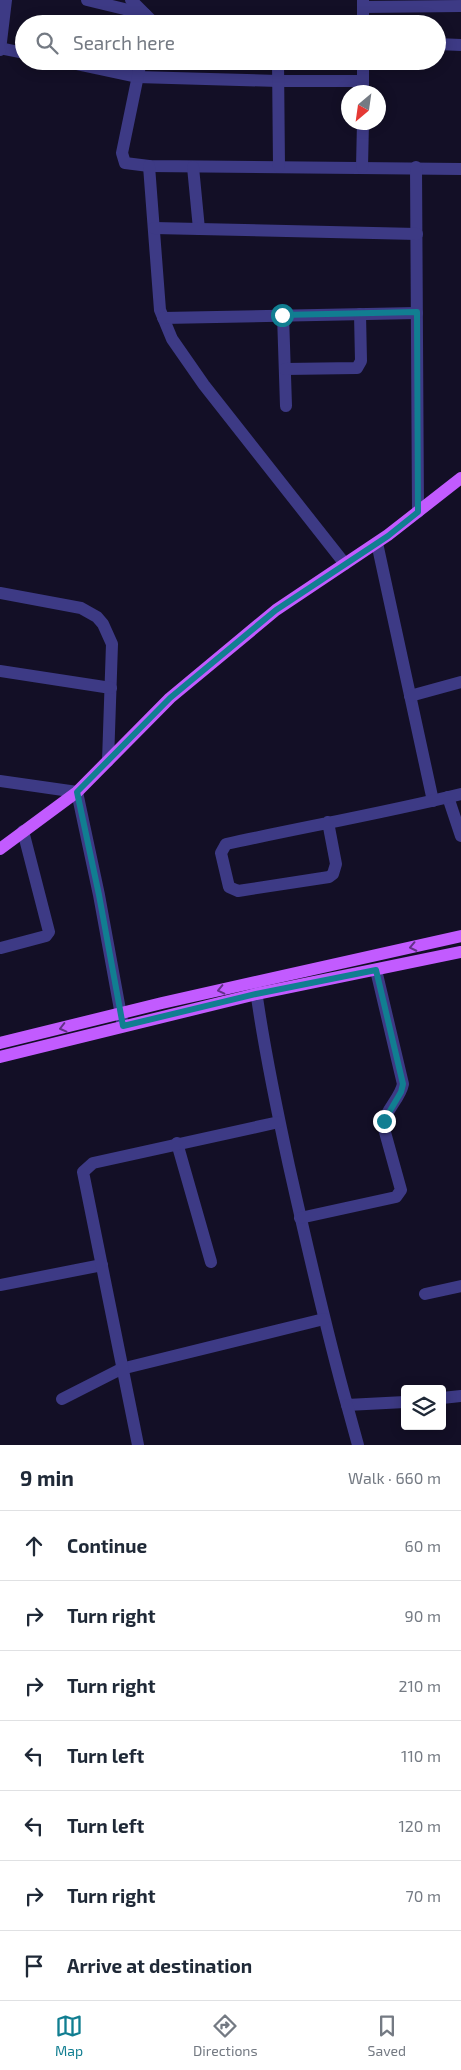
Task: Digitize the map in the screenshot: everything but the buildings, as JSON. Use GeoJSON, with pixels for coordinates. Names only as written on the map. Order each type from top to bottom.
{"type":"FeatureCollection","features":[{"type":"Feature","properties":{"kind":"main road"},"geometry":{"type":"LineString","coordinates":[[0,849],[77,792],[170,698],[276,610],[377,543],[461,478]]}},
{"type":"Feature","properties":{"kind":"main road"},"geometry":{"type":"LineString","coordinates":[[0,1043],[121,1020],[461,936]]}},
{"type":"Feature","properties":{"kind":"main road"},"geometry":{"type":"LineString","coordinates":[[256,988],[376,970],[461,952]]}},
{"type":"Feature","properties":{"kind":"main road"},"geometry":{"type":"LineString","coordinates":[[0,1057],[121,1020]]}},
{"type":"Feature","properties":{"kind":"street"},"geometry":{"type":"LineString","coordinates":[[6,0],[0,49],[15,52]]}},
{"type":"Feature","properties":{"kind":"street"},"geometry":{"type":"LineString","coordinates":[[87,0],[134,15]]}},
{"type":"Feature","properties":{"kind":"street"},"geometry":{"type":"LineString","coordinates":[[131,0],[144,15]]}},
{"type":"Feature","properties":{"kind":"street"},"geometry":{"type":"LineString","coordinates":[[363,4],[461,6]]}},
{"type":"Feature","properties":{"kind":"street"},"geometry":{"type":"LineString","coordinates":[[446,44],[461,45]]}},
{"type":"Feature","properties":{"kind":"street"},"geometry":{"type":"LineString","coordinates":[[104,70],[137,77],[278,81],[341,85]]}},
{"type":"Feature","properties":{"kind":"street"},"geometry":{"type":"LineString","coordinates":[[139,70],[122,153],[123,160],[130,164],[149,166],[416,167],[461,169]]}},
{"type":"Feature","properties":{"kind":"street"},"geometry":{"type":"LineString","coordinates":[[278,70],[279,167]]}},
{"type":"Feature","properties":{"kind":"street"},"geometry":{"type":"LineString","coordinates":[[363,70],[363,85]]}},
{"type":"Feature","properties":{"kind":"street"},"geometry":{"type":"LineString","coordinates":[[362,130],[362,167]]}},
{"type":"Feature","properties":{"kind":"street"},"geometry":{"type":"LineString","coordinates":[[149,166],[160,310],[172,339],[204,385],[346,564]]}},
{"type":"Feature","properties":{"kind":"street"},"geometry":{"type":"LineString","coordinates":[[192,166],[199,229]]}},
{"type":"Feature","properties":{"kind":"street"},"geometry":{"type":"LineString","coordinates":[[416,167],[418,512]]}},
{"type":"Feature","properties":{"kind":"street"},"geometry":{"type":"LineString","coordinates":[[154,228],[417,234]]}},
{"type":"Feature","properties":{"kind":"street"},"geometry":{"type":"LineString","coordinates":[[163,318],[417,312]]}},
{"type":"Feature","properties":{"kind":"street"},"geometry":{"type":"LineString","coordinates":[[285,369],[357,368],[361,361],[360,314]]}},
{"type":"Feature","properties":{"kind":"street"},"geometry":{"type":"LineString","coordinates":[[282,315],[286,406]]}},
{"type":"Feature","properties":{"kind":"street"},"geometry":{"type":"LineString","coordinates":[[377,543],[433,801]]}},
{"type":"Feature","properties":{"kind":"street"},"geometry":{"type":"LineString","coordinates":[[0,593],[81,608],[97,617],[103,624],[112,644],[108,760]]}},
{"type":"Feature","properties":{"kind":"street"},"geometry":{"type":"LineString","coordinates":[[0,671],[111,688]]}},
{"type":"Feature","properties":{"kind":"street"},"geometry":{"type":"LineString","coordinates":[[410,696],[461,682]]}},
{"type":"Feature","properties":{"kind":"street"},"geometry":{"type":"LineString","coordinates":[[0,781],[77,792],[99,895],[121,1020]]}},
{"type":"Feature","properties":{"kind":"street"},"geometry":{"type":"LineString","coordinates":[[328,822],[336,864],[333,874],[329,877],[238,891],[229,887],[221,853],[226,844],[328,822],[433,801],[461,794]]}},
{"type":"Feature","properties":{"kind":"street"},"geometry":{"type":"LineString","coordinates":[[448,797],[461,836]]}},
{"type":"Feature","properties":{"kind":"street"},"geometry":{"type":"LineString","coordinates":[[1,948],[46,936],[49,932],[23,831]]}},
{"type":"Feature","properties":{"kind":"street"},"geometry":{"type":"LineString","coordinates":[[300,1218],[396,1197],[401,1190],[383,1125],[386,1116],[401,1092],[403,1084],[376,970]]}},
{"type":"Feature","properties":{"kind":"street"},"geometry":{"type":"LineString","coordinates":[[256,988],[279,1122],[300,1218],[324,1319],[358,1445]]}},
{"type":"Feature","properties":{"kind":"street"},"geometry":{"type":"LineString","coordinates":[[138,1445],[121,1369],[83,1172],[93,1163],[279,1122]]}},
{"type":"Feature","properties":{"kind":"street"},"geometry":{"type":"LineString","coordinates":[[177,1143],[211,1262]]}},
{"type":"Feature","properties":{"kind":"street"},"geometry":{"type":"LineString","coordinates":[[0,1285],[102,1265]]}},
{"type":"Feature","properties":{"kind":"street"},"geometry":{"type":"LineString","coordinates":[[425,1294],[461,1286]]}},
{"type":"Feature","properties":{"kind":"street"},"geometry":{"type":"LineString","coordinates":[[62,1399],[121,1369],[324,1319]]}},
{"type":"Feature","properties":{"kind":"street"},"geometry":{"type":"LineString","coordinates":[[446,1398],[461,1396]]}},
{"type":"Feature","properties":{"kind":"street"},"geometry":{"type":"LineString","coordinates":[[347,1405],[401,1402]]}},
{"type":"Feature","properties":{"kind":"route"},"geometry":{"type":"LineString","coordinates":[[282,315],[417,312],[418,512],[388,536],[276,610],[170,698],[77,792],[99,895],[123,1026],[256,994],[376,970],[403,1084],[401,1092],[384,1121]]}}]}
